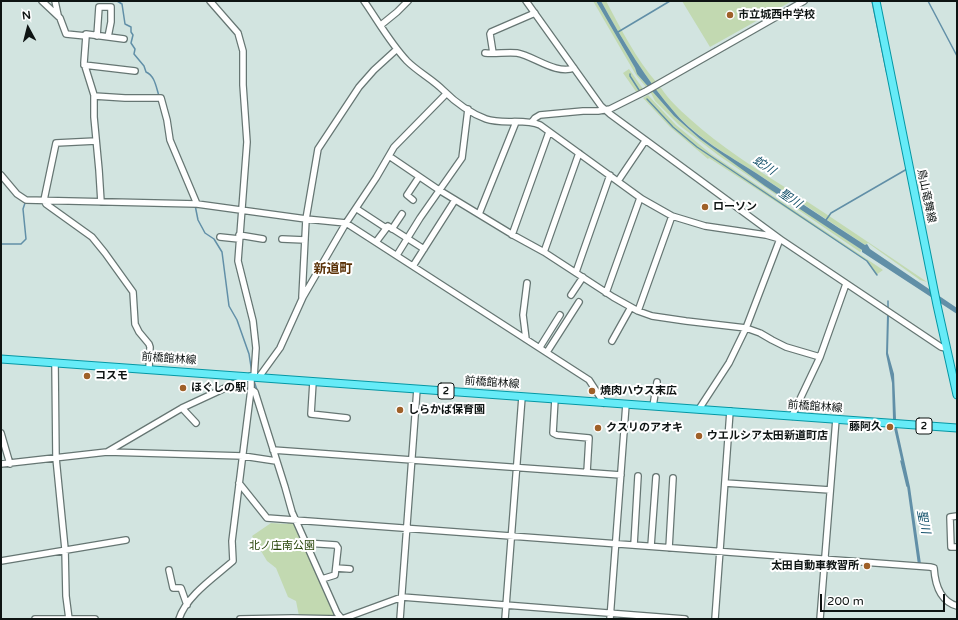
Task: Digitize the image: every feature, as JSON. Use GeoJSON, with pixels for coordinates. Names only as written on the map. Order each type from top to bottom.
{"type":"FeatureCollection","features":[{"type":"Feature","properties":{"kind":"main road","name":"鳥山竜舞線"},"geometry":{"type":"LineString","coordinates":[[876,1],[936,303],[957,394]]}},
{"type":"Feature","properties":{"kind":"main road","name":"前橋館林線"},"geometry":{"type":"LineString","coordinates":[[1,359],[957,428]]}},
{"type":"Feature","properties":{"kind":"street"},"geometry":{"type":"LineString","coordinates":[[42,1],[58,15]]}},
{"type":"Feature","properties":{"kind":"street"},"geometry":{"type":"LineString","coordinates":[[55,1],[58,15],[66,34],[86,36],[86,34],[124,39]]}},
{"type":"Feature","properties":{"kind":"street"},"geometry":{"type":"LineString","coordinates":[[179,619],[182,611],[187,605],[206,585],[233,561],[232,541],[251,389],[255,377],[256,348],[253,321],[238,261],[247,142],[242,51],[238,32],[210,1]]}},
{"type":"Feature","properties":{"kind":"street"},"geometry":{"type":"LineString","coordinates":[[364,1],[397,49],[408,61],[446,94],[468,109],[488,119],[532,122],[540,126],[580,153],[640,198],[672,216],[705,226],[766,235],[780,239]]}},
{"type":"Feature","properties":{"kind":"street"},"geometry":{"type":"LineString","coordinates":[[381,25],[408,1]]}},
{"type":"Feature","properties":{"kind":"street"},"geometry":{"type":"LineString","coordinates":[[526,1],[606,111],[780,239],[941,347],[946,348]]}},
{"type":"Feature","properties":{"kind":"street"},"geometry":{"type":"LineString","coordinates":[[532,122],[535,118],[540,116],[583,111],[606,111],[648,91],[804,1]]}},
{"type":"Feature","properties":{"kind":"street"},"geometry":{"type":"LineString","coordinates":[[97,36],[99,7],[111,7],[111,22],[108,37]]}},
{"type":"Feature","properties":{"kind":"street"},"geometry":{"type":"LineString","coordinates":[[493,54],[491,32],[535,14]]}},
{"type":"Feature","properties":{"kind":"street"},"geometry":{"type":"LineString","coordinates":[[86,36],[84,64],[94,96],[101,202]]}},
{"type":"Feature","properties":{"kind":"street"},"geometry":{"type":"LineString","coordinates":[[302,299],[306,220],[318,149],[359,87],[374,70],[397,49]]}},
{"type":"Feature","properties":{"kind":"street"},"geometry":{"type":"LineString","coordinates":[[485,53],[517,53],[549,66],[570,69],[574,68]]}},
{"type":"Feature","properties":{"kind":"street"},"geometry":{"type":"LineString","coordinates":[[84,64],[136,71]]}},
{"type":"Feature","properties":{"kind":"street"},"geometry":{"type":"LineString","coordinates":[[107,452],[182,408],[255,377],[280,348],[302,299],[346,223],[357,209],[394,147],[446,94]]}},
{"type":"Feature","properties":{"kind":"street"},"geometry":{"type":"LineString","coordinates":[[94,96],[161,98],[167,120],[170,140],[197,204]]}},
{"type":"Feature","properties":{"kind":"street"},"geometry":{"type":"LineString","coordinates":[[397,255],[439,190],[462,158],[468,109]]}},
{"type":"Feature","properties":{"kind":"street"},"geometry":{"type":"LineString","coordinates":[[479,214],[516,122]]}},
{"type":"Feature","properties":{"kind":"street"},"geometry":{"type":"LineString","coordinates":[[512,235],[549,132]]}},
{"type":"Feature","properties":{"kind":"street"},"geometry":{"type":"LineString","coordinates":[[96,141],[56,143],[44,200],[46,204],[92,237],[133,292],[135,324],[150,347],[149,369]]}},
{"type":"Feature","properties":{"kind":"street"},"geometry":{"type":"LineString","coordinates":[[618,181],[645,141]]}},
{"type":"Feature","properties":{"kind":"street"},"geometry":{"type":"LineString","coordinates":[[544,252],[580,153]]}},
{"type":"Feature","properties":{"kind":"street"},"geometry":{"type":"LineString","coordinates":[[389,156],[455,200],[512,235],[544,252],[606,293],[638,311],[652,316],[746,328],[760,333],[786,347],[820,357]]}},
{"type":"Feature","properties":{"kind":"street"},"geometry":{"type":"LineString","coordinates":[[1,175],[24,200],[197,204],[306,220],[346,223],[589,380],[604,403]]}},
{"type":"Feature","properties":{"kind":"street"},"geometry":{"type":"LineString","coordinates":[[576,272],[610,175]]}},
{"type":"Feature","properties":{"kind":"street"},"geometry":{"type":"LineString","coordinates":[[412,200],[407,196],[419,177]]}},
{"type":"Feature","properties":{"kind":"street"},"geometry":{"type":"LineString","coordinates":[[606,293],[640,198]]}},
{"type":"Feature","properties":{"kind":"street"},"geometry":{"type":"LineString","coordinates":[[413,266],[455,200]]}},
{"type":"Feature","properties":{"kind":"street"},"geometry":{"type":"LineString","coordinates":[[357,209],[424,249]]}},
{"type":"Feature","properties":{"kind":"street"},"geometry":{"type":"LineString","coordinates":[[376,242],[402,214]]}},
{"type":"Feature","properties":{"kind":"street"},"geometry":{"type":"LineString","coordinates":[[638,311],[672,216]]}},
{"type":"Feature","properties":{"kind":"street"},"geometry":{"type":"LineString","coordinates":[[220,237],[262,239]]}},
{"type":"Feature","properties":{"kind":"street"},"geometry":{"type":"LineString","coordinates":[[282,239],[305,240]]}},
{"type":"Feature","properties":{"kind":"street"},"geometry":{"type":"LineString","coordinates":[[699,409],[729,363],[746,328],[780,239]]}},
{"type":"Feature","properties":{"kind":"street"},"geometry":{"type":"LineString","coordinates":[[571,295],[583,277]]}},
{"type":"Feature","properties":{"kind":"street"},"geometry":{"type":"LineString","coordinates":[[526,339],[523,315],[527,283]]}},
{"type":"Feature","properties":{"kind":"street"},"geometry":{"type":"LineString","coordinates":[[792,416],[820,357],[846,284]]}},
{"type":"Feature","properties":{"kind":"street"},"geometry":{"type":"LineString","coordinates":[[547,352],[579,302]]}},
{"type":"Feature","properties":{"kind":"street"},"geometry":{"type":"LineString","coordinates":[[612,341],[630,307]]}},
{"type":"Feature","properties":{"kind":"street"},"geometry":{"type":"LineString","coordinates":[[540,347],[560,315]]}},
{"type":"Feature","properties":{"kind":"street"},"geometry":{"type":"LineString","coordinates":[[55,363],[56,458],[69,619]]}},
{"type":"Feature","properties":{"kind":"street"},"geometry":{"type":"LineString","coordinates":[[313,382],[310,414],[347,418]]}},
{"type":"Feature","properties":{"kind":"street"},"geometry":{"type":"LineString","coordinates":[[653,406],[657,382]]}},
{"type":"Feature","properties":{"kind":"street"},"geometry":{"type":"LineString","coordinates":[[251,389],[255,392],[292,512],[337,614],[342,619]]}},
{"type":"Feature","properties":{"kind":"street"},"geometry":{"type":"LineString","coordinates":[[400,619],[417,389]]}},
{"type":"Feature","properties":{"kind":"street"},"geometry":{"type":"LineString","coordinates":[[505,619],[522,396]]}},
{"type":"Feature","properties":{"kind":"street"},"geometry":{"type":"LineString","coordinates":[[555,399],[553,433],[557,435],[589,438],[588,472]]}},
{"type":"Feature","properties":{"kind":"street"},"geometry":{"type":"LineString","coordinates":[[610,616],[626,404]]}},
{"type":"Feature","properties":{"kind":"street"},"geometry":{"type":"LineString","coordinates":[[182,408],[196,423]]}},
{"type":"Feature","properties":{"kind":"street"},"geometry":{"type":"LineString","coordinates":[[715,619],[730,411]]}},
{"type":"Feature","properties":{"kind":"street"},"geometry":{"type":"LineString","coordinates":[[820,619],[836,419]]}},
{"type":"Feature","properties":{"kind":"street"},"geometry":{"type":"LineString","coordinates":[[1,433],[10,464]]}},
{"type":"Feature","properties":{"kind":"street"},"geometry":{"type":"LineString","coordinates":[[272,450],[621,475]]}},
{"type":"Feature","properties":{"kind":"street"},"geometry":{"type":"LineString","coordinates":[[1,464],[107,452],[243,456],[276,461]]}},
{"type":"Feature","properties":{"kind":"street"},"geometry":{"type":"LineString","coordinates":[[634,545],[638,476]]}},
{"type":"Feature","properties":{"kind":"street"},"geometry":{"type":"LineString","coordinates":[[651,546],[656,477]]}},
{"type":"Feature","properties":{"kind":"street"},"geometry":{"type":"LineString","coordinates":[[669,548],[673,478]]}},
{"type":"Feature","properties":{"kind":"street"},"geometry":{"type":"LineString","coordinates":[[239,483],[267,518],[934,568],[935,582],[939,591],[948,601],[957,606]]}},
{"type":"Feature","properties":{"kind":"street"},"geometry":{"type":"LineString","coordinates":[[725,483],[830,490]]}},
{"type":"Feature","properties":{"kind":"street"},"geometry":{"type":"LineString","coordinates":[[957,516],[950,518],[954,536],[951,546],[957,547]]}},
{"type":"Feature","properties":{"kind":"street"},"geometry":{"type":"LineString","coordinates":[[1,560],[126,540]]}},
{"type":"Feature","properties":{"kind":"street"},"geometry":{"type":"LineString","coordinates":[[305,543],[336,545],[338,548],[335,575],[322,579]]}},
{"type":"Feature","properties":{"kind":"street"},"geometry":{"type":"LineString","coordinates":[[336,568],[350,569]]}},
{"type":"Feature","properties":{"kind":"street"},"geometry":{"type":"LineString","coordinates":[[169,570],[173,588],[181,588],[187,605]]}},
{"type":"Feature","properties":{"kind":"street"},"geometry":{"type":"LineString","coordinates":[[240,619],[342,619],[402,597],[610,616],[685,619]]}},
{"type":"Feature","properties":{"kind":"street"},"geometry":{"type":"LineString","coordinates":[[34,619],[95,619]]}},
{"type":"Feature","properties":{"kind":"green space"},"geometry":{"type":"Polygon","coordinates":[[[593,1],[596,1],[637,74],[674,116],[700,139],[862,250],[860,252],[718,155],[679,125],[655,101],[651,93],[636,75],[593,1]]]}},
{"type":"Feature","properties":{"kind":"green space"},"geometry":{"type":"Polygon","coordinates":[[[601,1],[606,1],[629,44],[649,74],[657,83],[656,84],[678,108],[702,129],[739,157],[927,282],[920,280],[868,243],[865,245],[694,131],[676,114],[655,88],[626,45],[601,1]]]}},
{"type":"Feature","properties":{"kind":"green space","name":"市立城西中学校"},"geometry":{"type":"Polygon","coordinates":[[[682,1],[792,1],[710,47],[682,1]]]}},
{"type":"Feature","properties":{"kind":"green space"},"geometry":{"type":"Polygon","coordinates":[[[629,69],[643,91],[637,93],[623,73],[629,69]]]}},
{"type":"Feature","properties":{"kind":"green space"},"geometry":{"type":"Polygon","coordinates":[[[648,95],[676,125],[711,154],[883,270],[876,275],[867,261],[709,158],[708,159],[670,127],[643,98],[648,95]]]}},
{"type":"Feature","properties":{"kind":"green space","name":"北ノ庄南公園"},"geometry":{"type":"Polygon","coordinates":[[[290,521],[294,522],[335,613],[332,616],[299,616],[296,601],[288,597],[276,568],[267,561],[252,536],[271,523],[287,524],[290,521]]]}},
{"type":"Feature","properties":{"kind":"water"},"geometry":{"type":"Polygon","coordinates":[[[596,1],[601,1],[626,45],[645,74],[684,123],[714,146],[865,245],[867,244],[870,249],[957,308],[957,314],[765,186],[700,139],[674,116],[637,74],[596,1]]]}},
{"type":"Feature","properties":{"kind":"water"},"geometry":{"type":"Polygon","coordinates":[[[887,315],[889,316],[888,353],[894,374],[896,419],[893,419],[892,383],[886,354],[887,315]]]}},
{"type":"Feature","properties":{"kind":"water"},"geometry":{"type":"Polygon","coordinates":[[[894,428],[897,428],[910,487],[921,564],[918,565],[907,486],[894,428]]]}},
{"type":"Feature","properties":{"kind":"waterway"},"geometry":{"type":"LineString","coordinates":[[117,1],[122,4],[125,24],[131,27],[131,32],[133,35],[131,43],[135,49],[134,54],[144,66],[146,72],[153,79],[159,96]]}},
{"type":"Feature","properties":{"kind":"waterway"},"geometry":{"type":"LineString","coordinates":[[618,32],[670,1]]}},
{"type":"Feature","properties":{"kind":"waterway"},"geometry":{"type":"LineString","coordinates":[[872,1],[887,74]]}},
{"type":"Feature","properties":{"kind":"waterway"},"geometry":{"type":"LineString","coordinates":[[928,1],[957,56]]}},
{"type":"Feature","properties":{"kind":"waterway"},"geometry":{"type":"LineString","coordinates":[[711,51],[715,48]]}},
{"type":"Feature","properties":{"kind":"waterway","name":"聖川"},"geometry":{"type":"LineString","coordinates":[[630,74],[639,90]]}},
{"type":"Feature","properties":{"kind":"waterway","name":"聖川"},"geometry":{"type":"LineString","coordinates":[[647,99],[673,127],[697,147],[867,261],[877,275]]}},
{"type":"Feature","properties":{"kind":"waterway"},"geometry":{"type":"LineString","coordinates":[[826,220],[831,213],[907,169]]}},
{"type":"Feature","properties":{"kind":"waterway"},"geometry":{"type":"LineString","coordinates":[[1,244],[21,244],[26,239],[23,209],[25,203]]}},
{"type":"Feature","properties":{"kind":"waterway"},"geometry":{"type":"LineString","coordinates":[[195,205],[198,220],[205,233],[214,239],[222,252],[229,306],[237,320],[249,354],[252,373]]}},
{"type":"Feature","properties":{"kind":"waterway","name":"聖川"},"geometry":{"type":"LineString","coordinates":[[888,301],[888,308]]}},
{"type":"Feature","properties":{"kind":"waterway"},"geometry":{"type":"LineString","coordinates":[[254,381],[257,390]]}},
{"type":"Feature","properties":{"kind":"waterway","name":"聖川"},"geometry":{"type":"LineString","coordinates":[[901,461],[907,486]]}},
{"type":"Feature","properties":{"kind":"place","name":"市立城西中学校"},"geometry":{"type":"Point","coordinates":[730,15]}},
{"type":"Feature","properties":{"kind":"place","name":"ローソン"},"geometry":{"type":"Point","coordinates":[705,207]}},
{"type":"Feature","properties":{"kind":"place","name":"コスモ"},"geometry":{"type":"Point","coordinates":[87,376]}},
{"type":"Feature","properties":{"kind":"place","name":"ほぐしの駅"},"geometry":{"type":"Point","coordinates":[183,388]}},
{"type":"Feature","properties":{"kind":"place","name":"焼肉ハウス末広"},"geometry":{"type":"Point","coordinates":[592,391]}},
{"type":"Feature","properties":{"kind":"place","name":"しらかば保育園"},"geometry":{"type":"Point","coordinates":[400,410]}},
{"type":"Feature","properties":{"kind":"place","name":"藤阿久"},"geometry":{"type":"Point","coordinates":[890,427]}},
{"type":"Feature","properties":{"kind":"place","name":"クスリのアオキ"},"geometry":{"type":"Point","coordinates":[598,428]}},
{"type":"Feature","properties":{"kind":"place","name":"ウエルシア太田新道町店"},"geometry":{"type":"Point","coordinates":[699,436]}},
{"type":"Feature","properties":{"kind":"place","name":"太田自動車教習所"},"geometry":{"type":"Point","coordinates":[867,566]}},
{"type":"Feature","properties":{"kind":"district","name":"新道町"},"geometry":{"type":"Point","coordinates":[333,270]}},
{"type":"Feature","properties":{"kind":"water label","name":"蛇川"},"geometry":{"type":"Point","coordinates":[764,166]}}]}
